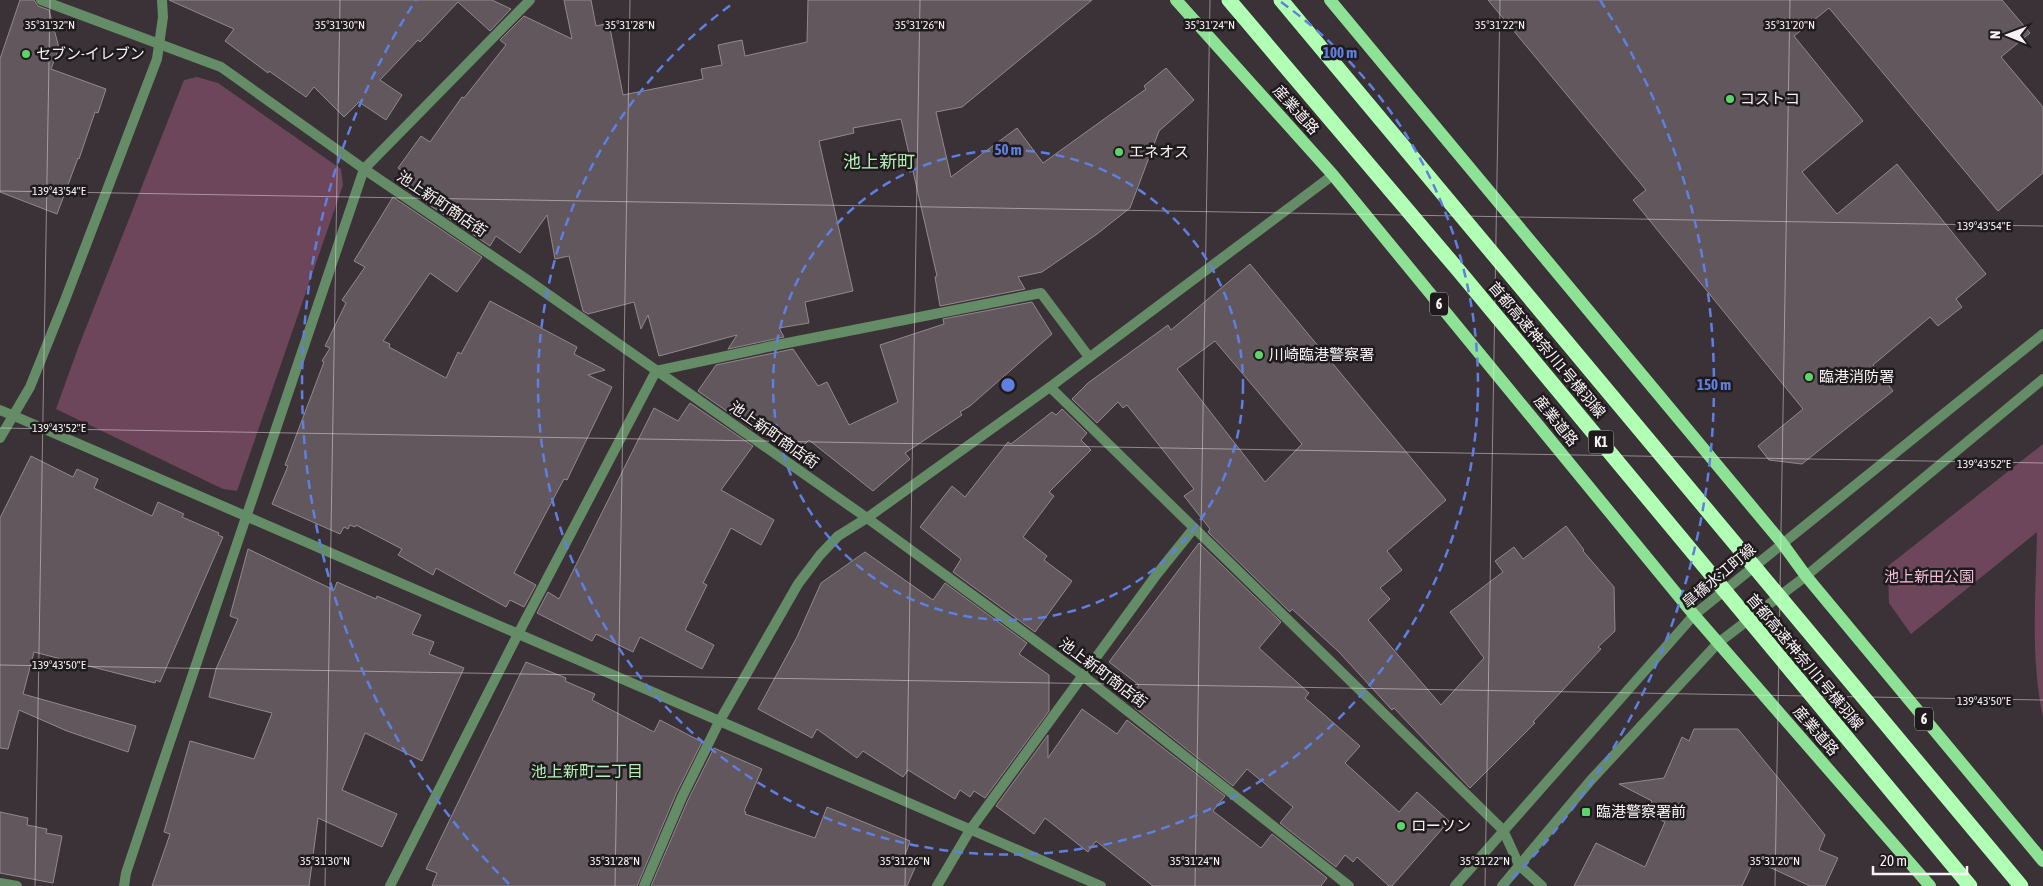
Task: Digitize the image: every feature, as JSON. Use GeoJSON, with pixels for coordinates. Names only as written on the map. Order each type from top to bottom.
{"type":"FeatureCollection","features":[{"type":"Feature","properties":{"kind":"highway","name":"首都高速神奈川1号横羽線"},"geometry":{"type":"LineString","coordinates":[[1229,0],[1459,271],[1970,886]]}},
{"type":"Feature","properties":{"kind":"highway","name":"首都高速神奈川1号横羽線"},"geometry":{"type":"LineString","coordinates":[[1281,0],[2021,886]]}},
{"type":"Feature","properties":{"kind":"main road","name":"産業道路"},"geometry":{"type":"LineString","coordinates":[[1176,0],[1332,174],[1694,615],[1930,886]]}},
{"type":"Feature","properties":{"kind":"main road","name":"6"},"geometry":{"type":"LineString","coordinates":[[1330,0],[1782,543],[1806,576],[2043,861]]}},
{"type":"Feature","properties":{"kind":"street","name":"池上新町商店街"},"geometry":{"type":"LineString","coordinates":[[41,0],[221,67],[364,169],[526,279],[867,518],[1082,675],[1350,886]]}},
{"type":"Feature","properties":{"kind":"street"},"geometry":{"type":"LineString","coordinates":[[0,438],[30,387],[157,59],[163,17],[162,0]]}},
{"type":"Feature","properties":{"kind":"street"},"geometry":{"type":"LineString","coordinates":[[124,886],[126,873],[364,169],[530,0]]}},
{"type":"Feature","properties":{"kind":"street"},"geometry":{"type":"LineString","coordinates":[[644,886],[682,797],[719,722],[798,584],[820,555],[838,536],[867,518],[1050,387],[1332,174]]}},
{"type":"Feature","properties":{"kind":"street"},"geometry":{"type":"LineString","coordinates":[[390,886],[518,634],[656,371],[1041,293],[1089,357]]}},
{"type":"Feature","properties":{"kind":"street","name":"皐橋水江町線"},"geometry":{"type":"LineString","coordinates":[[1455,886],[1694,615],[2043,334]]}},
{"type":"Feature","properties":{"kind":"street"},"geometry":{"type":"LineString","coordinates":[[1502,886],[1591,780],[1718,643],[1806,576],[2043,380]]}},
{"type":"Feature","properties":{"kind":"street"},"geometry":{"type":"LineString","coordinates":[[1050,387],[1503,830],[1519,865],[1542,886]]}},
{"type":"Feature","properties":{"kind":"street"},"geometry":{"type":"LineString","coordinates":[[0,410],[1100,886]]}},
{"type":"Feature","properties":{"kind":"street"},"geometry":{"type":"LineString","coordinates":[[938,886],[970,830],[1082,675],[1157,574],[1194,528]]}},
{"type":"Feature","properties":{"kind":"street"},"geometry":{"type":"LineString","coordinates":[[0,883],[17,886]]}},
{"type":"Feature","properties":{"kind":"green space"},"geometry":{"type":"Polygon","coordinates":[[[197,77],[218,83],[341,169],[343,185],[237,491],[223,489],[56,409],[78,348],[184,80],[197,77]]]}},
{"type":"Feature","properties":{"kind":"green space","name":"池上新田公園"},"geometry":{"type":"Polygon","coordinates":[[[2043,444],[2043,717],[2036,671],[2035,648],[2037,532],[1911,634],[1889,603],[1888,566],[2043,444]]]}},
{"type":"Feature","properties":{"kind":"building"},"geometry":{"type":"Polygon","coordinates":[[[20,0],[34,0],[38,6],[49,10],[59,48],[51,69],[106,89],[98,113],[95,112],[57,214],[0,192],[0,59],[20,0]]]}},
{"type":"Feature","properties":{"kind":"building"},"geometry":{"type":"Polygon","coordinates":[[[169,0],[492,0],[511,9],[490,31],[458,2],[380,80],[402,95],[386,120],[359,102],[344,117],[314,87],[306,97],[269,71],[268,73],[225,41],[234,29],[169,0]]]}},
{"type":"Feature","properties":{"kind":"building"},"geometry":{"type":"Polygon","coordinates":[[[564,0],[591,0],[596,26],[609,23],[623,95],[703,79],[701,69],[722,65],[718,45],[742,40],[745,56],[807,42],[808,0],[1092,0],[962,107],[936,112],[951,177],[1017,128],[1043,163],[1146,89],[1144,86],[1166,68],[1194,100],[1159,131],[1130,208],[1097,234],[1042,272],[1018,277],[1025,289],[940,306],[935,277],[937,276],[901,119],[853,128],[854,133],[819,141],[853,291],[805,302],[809,323],[779,328],[784,337],[728,349],[737,335],[659,356],[648,315],[641,329],[634,302],[588,314],[583,311],[569,256],[555,259],[547,215],[520,253],[496,236],[490,246],[400,185],[406,174],[398,168],[421,136],[430,142],[462,97],[464,98],[506,45],[500,40],[524,16],[572,39],[564,0]]]}},
{"type":"Feature","properties":{"kind":"building"},"geometry":{"type":"Polygon","coordinates":[[[1488,0],[2002,0],[2030,33],[2001,57],[2043,107],[2043,173],[1998,211],[1829,8],[1794,36],[1863,121],[1802,172],[1837,214],[1897,164],[1986,274],[1956,299],[1962,307],[1938,326],[1930,317],[1873,365],[1893,391],[1802,464],[1769,460],[1758,446],[1803,409],[1633,200],[1646,190],[1488,0]]]}},
{"type":"Feature","properties":{"kind":"building"},"geometry":{"type":"Polygon","coordinates":[[[393,197],[482,257],[457,292],[430,273],[383,341],[390,344],[389,347],[446,378],[458,352],[461,354],[490,301],[577,347],[574,354],[605,370],[588,375],[612,387],[567,480],[564,479],[514,573],[536,585],[524,607],[510,600],[506,607],[436,568],[433,575],[398,555],[402,549],[356,525],[355,527],[350,525],[348,529],[344,527],[340,534],[272,504],[288,466],[285,465],[324,362],[322,361],[330,348],[325,346],[346,303],[342,300],[365,267],[354,261],[393,197]]]}},
{"type":"Feature","properties":{"kind":"building"},"geometry":{"type":"Polygon","coordinates":[[[1250,264],[1446,500],[1387,551],[1402,570],[1380,588],[1390,599],[1368,620],[1441,705],[1484,658],[1450,612],[1503,572],[1495,561],[1514,547],[1523,559],[1566,526],[1583,551],[1614,587],[1615,631],[1598,647],[1601,649],[1533,722],[1535,723],[1470,788],[1394,708],[1392,710],[1339,652],[1292,609],[1290,612],[1208,532],[1210,529],[1184,496],[1194,489],[1127,405],[1123,408],[1118,402],[1097,423],[1072,399],[1088,383],[1168,325],[1171,330],[1250,264]],[[1215,341],[1177,369],[1265,482],[1302,444],[1215,341]]]}},
{"type":"Feature","properties":{"kind":"building"},"geometry":{"type":"Polygon","coordinates":[[[1032,302],[1052,334],[970,406],[960,412],[962,415],[905,453],[910,459],[873,491],[809,440],[800,449],[780,434],[775,437],[765,429],[761,435],[698,391],[716,365],[793,349],[818,386],[827,382],[849,425],[898,402],[880,345],[944,324],[943,319],[1032,302]]]}},
{"type":"Feature","properties":{"kind":"building"},"geometry":{"type":"Polygon","coordinates":[[[690,403],[753,446],[721,490],[774,520],[761,545],[731,528],[703,583],[707,585],[685,630],[714,645],[702,669],[640,637],[633,652],[596,634],[592,641],[537,613],[548,592],[559,599],[654,408],[678,421],[690,403]]]}},
{"type":"Feature","properties":{"kind":"building"},"geometry":{"type":"Polygon","coordinates":[[[1062,409],[1087,433],[1081,440],[1091,450],[1049,492],[1054,496],[1023,537],[1047,556],[1044,560],[1072,581],[1035,632],[953,572],[961,559],[920,527],[952,486],[965,497],[1008,442],[1011,444],[1052,412],[1056,415],[1062,409]]]}},
{"type":"Feature","properties":{"kind":"building"},"geometry":{"type":"Polygon","coordinates":[[[31,456],[73,477],[77,469],[98,479],[94,488],[152,516],[158,502],[184,514],[182,517],[219,533],[218,535],[223,537],[160,682],[156,680],[155,683],[34,652],[23,694],[136,726],[128,752],[67,731],[19,710],[8,749],[0,748],[0,518],[31,456]]]}},
{"type":"Feature","properties":{"kind":"building"},"geometry":{"type":"Polygon","coordinates":[[[1199,543],[1281,622],[1259,648],[1309,693],[1305,698],[1360,746],[1345,763],[1399,812],[1417,792],[1449,821],[1392,886],[1389,886],[1357,857],[1353,862],[1345,855],[1336,867],[1280,823],[1293,807],[1247,769],[1233,786],[1135,708],[1145,696],[1136,689],[1139,685],[1109,662],[1199,543]]]}},
{"type":"Feature","properties":{"kind":"building"},"geometry":{"type":"Polygon","coordinates":[[[248,549],[334,590],[337,582],[376,599],[377,596],[421,615],[412,634],[434,642],[429,654],[464,668],[422,761],[365,733],[342,790],[397,814],[382,847],[318,818],[309,886],[152,886],[170,834],[164,832],[190,741],[254,759],[272,713],[209,697],[216,669],[238,619],[230,616],[248,549]]]}},
{"type":"Feature","properties":{"kind":"building"},"geometry":{"type":"Polygon","coordinates":[[[865,552],[933,600],[945,583],[1027,643],[1019,654],[1049,675],[1049,711],[985,798],[974,791],[970,797],[960,790],[955,799],[908,770],[903,777],[863,751],[857,758],[817,729],[812,738],[758,709],[797,637],[821,583],[865,552]]]}},
{"type":"Feature","properties":{"kind":"building"},"geometry":{"type":"Polygon","coordinates":[[[526,662],[566,678],[565,681],[595,694],[592,700],[654,732],[660,720],[702,742],[676,794],[637,886],[432,886],[437,873],[426,869],[526,662]]]}},
{"type":"Feature","properties":{"kind":"building"},"geometry":{"type":"Polygon","coordinates":[[[1082,709],[1117,734],[1127,720],[1225,796],[1213,811],[1261,848],[1272,834],[1327,878],[1321,886],[1153,886],[1096,841],[1088,852],[1045,818],[1034,834],[996,806],[1048,735],[1048,758],[1082,709]]]}},
{"type":"Feature","properties":{"kind":"building"},"geometry":{"type":"Polygon","coordinates":[[[1694,729],[1738,729],[1825,835],[1819,850],[1838,858],[1825,886],[1810,886],[1754,860],[1742,886],[1574,886],[1596,843],[1645,867],[1665,822],[1647,814],[1652,801],[1619,784],[1664,778],[1682,737],[1689,741],[1694,729]]]}},
{"type":"Feature","properties":{"kind":"building"},"geometry":{"type":"Polygon","coordinates":[[[714,748],[762,769],[744,811],[746,812],[745,814],[815,838],[827,807],[910,841],[904,858],[917,863],[907,886],[651,886],[688,800],[714,748]]]}},
{"type":"Feature","properties":{"kind":"building"},"geometry":{"type":"Polygon","coordinates":[[[0,812],[28,818],[27,825],[47,829],[46,833],[62,836],[53,883],[0,873],[0,812]]]}},
{"type":"Feature","properties":{"kind":"place","name":"セブン-イレブン"},"geometry":{"type":"Point","coordinates":[26,54]}},
{"type":"Feature","properties":{"kind":"place","name":"コストコ"},"geometry":{"type":"Point","coordinates":[1730,99]}},
{"type":"Feature","properties":{"kind":"place","name":"エネオス"},"geometry":{"type":"Point","coordinates":[1119,152]}},
{"type":"Feature","properties":{"kind":"place","name":"川崎臨港警察署"},"geometry":{"type":"Point","coordinates":[1259,355]}},
{"type":"Feature","properties":{"kind":"place","name":"臨港消防署"},"geometry":{"type":"Point","coordinates":[1809,377]}},
{"type":"Feature","properties":{"kind":"place","name":"臨港警察署前"},"geometry":{"type":"Point","coordinates":[1586,812]}},
{"type":"Feature","properties":{"kind":"place","name":"ローソン"},"geometry":{"type":"Point","coordinates":[1401,826]}},
{"type":"Feature","properties":{"kind":"district","name":"池上新町"},"geometry":{"type":"Point","coordinates":[879,162]}},
{"type":"Feature","properties":{"kind":"district","name":"池上新町二丁目"},"geometry":{"type":"Point","coordinates":[587,771]}}]}
